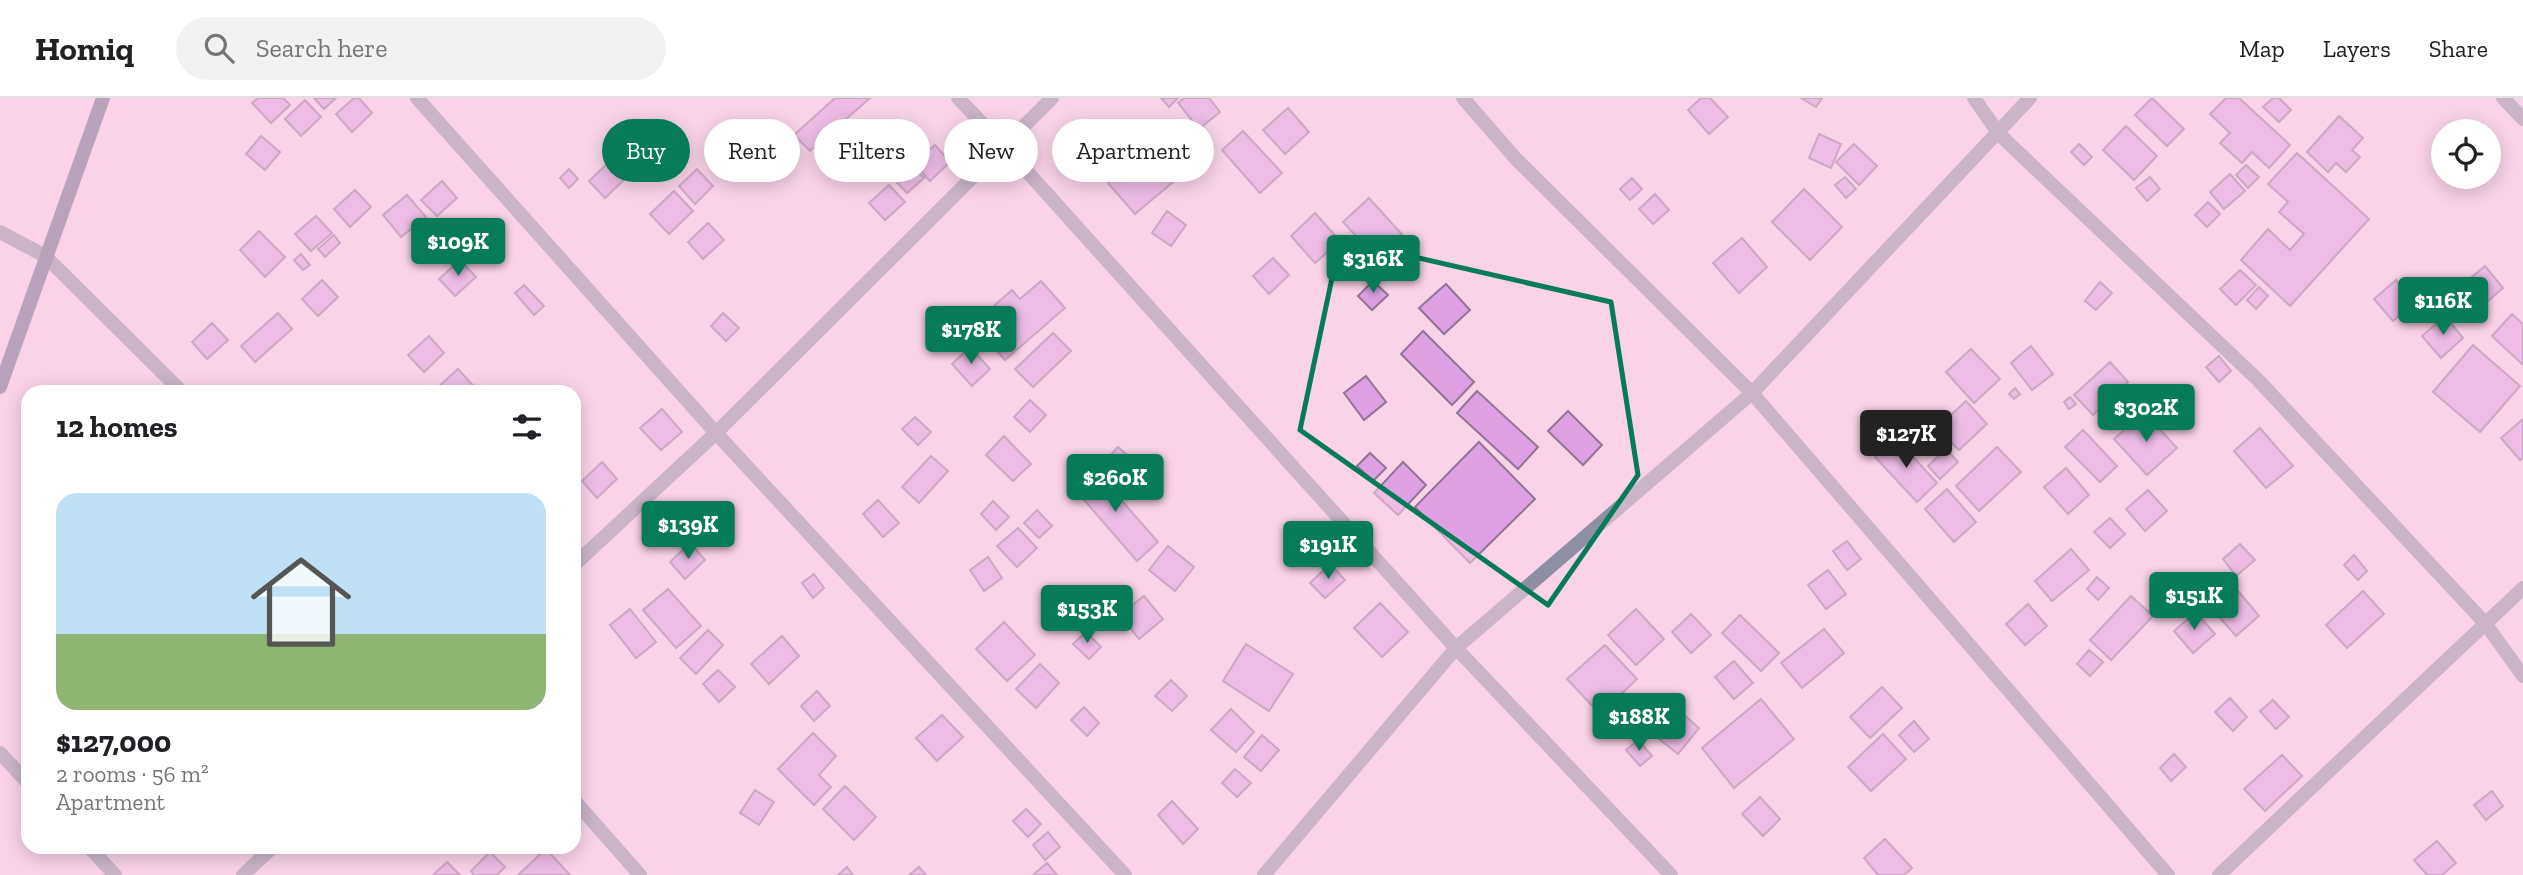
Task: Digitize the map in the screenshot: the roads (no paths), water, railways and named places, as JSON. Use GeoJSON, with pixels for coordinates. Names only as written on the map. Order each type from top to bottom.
{"type":"FeatureCollection","features":[{"type":"Feature","properties":{"kind":"main road"},"geometry":{"type":"LineString","coordinates":[[0,387],[103,98]]}},
{"type":"Feature","properties":{"kind":"street"},"geometry":{"type":"LineString","coordinates":[[417,98],[716,433],[1125,875]]}},
{"type":"Feature","properties":{"kind":"street"},"geometry":{"type":"LineString","coordinates":[[957,98],[978,119]]}},
{"type":"Feature","properties":{"kind":"street"},"geometry":{"type":"LineString","coordinates":[[1031,119],[1052,98]]}},
{"type":"Feature","properties":{"kind":"street"},"geometry":{"type":"LineString","coordinates":[[1463,98],[1516,159],[1752,393],[2168,875]]}},
{"type":"Feature","properties":{"kind":"street"},"geometry":{"type":"LineString","coordinates":[[1974,98],[1999,134],[2258,380],[2485,623],[2523,676]]}},
{"type":"Feature","properties":{"kind":"street"},"geometry":{"type":"LineString","coordinates":[[1264,875],[1455,649],[1752,393],[1999,134],[2030,98]]}},
{"type":"Feature","properties":{"kind":"street"},"geometry":{"type":"LineString","coordinates":[[2503,98],[2523,119]]}},
{"type":"Feature","properties":{"kind":"street"},"geometry":{"type":"LineString","coordinates":[[581,558],[716,433],[968,182]]}},
{"type":"Feature","properties":{"kind":"street"},"geometry":{"type":"LineString","coordinates":[[1036,182],[1455,649],[1671,875]]}},
{"type":"Feature","properties":{"kind":"street"},"geometry":{"type":"LineString","coordinates":[[0,232],[46,256],[175,385]]}},
{"type":"Feature","properties":{"kind":"street"},"geometry":{"type":"LineString","coordinates":[[2219,875],[2523,588]]}},
{"type":"Feature","properties":{"kind":"street"},"geometry":{"type":"LineString","coordinates":[[0,753],[21,776]]}},
{"type":"Feature","properties":{"kind":"street"},"geometry":{"type":"LineString","coordinates":[[581,808],[640,875]]}},
{"type":"Feature","properties":{"kind":"street"},"geometry":{"type":"LineString","coordinates":[[96,854],[115,875]]}},
{"type":"Feature","properties":{"kind":"street"},"geometry":{"type":"LineString","coordinates":[[243,875],[266,854]]}}]}
